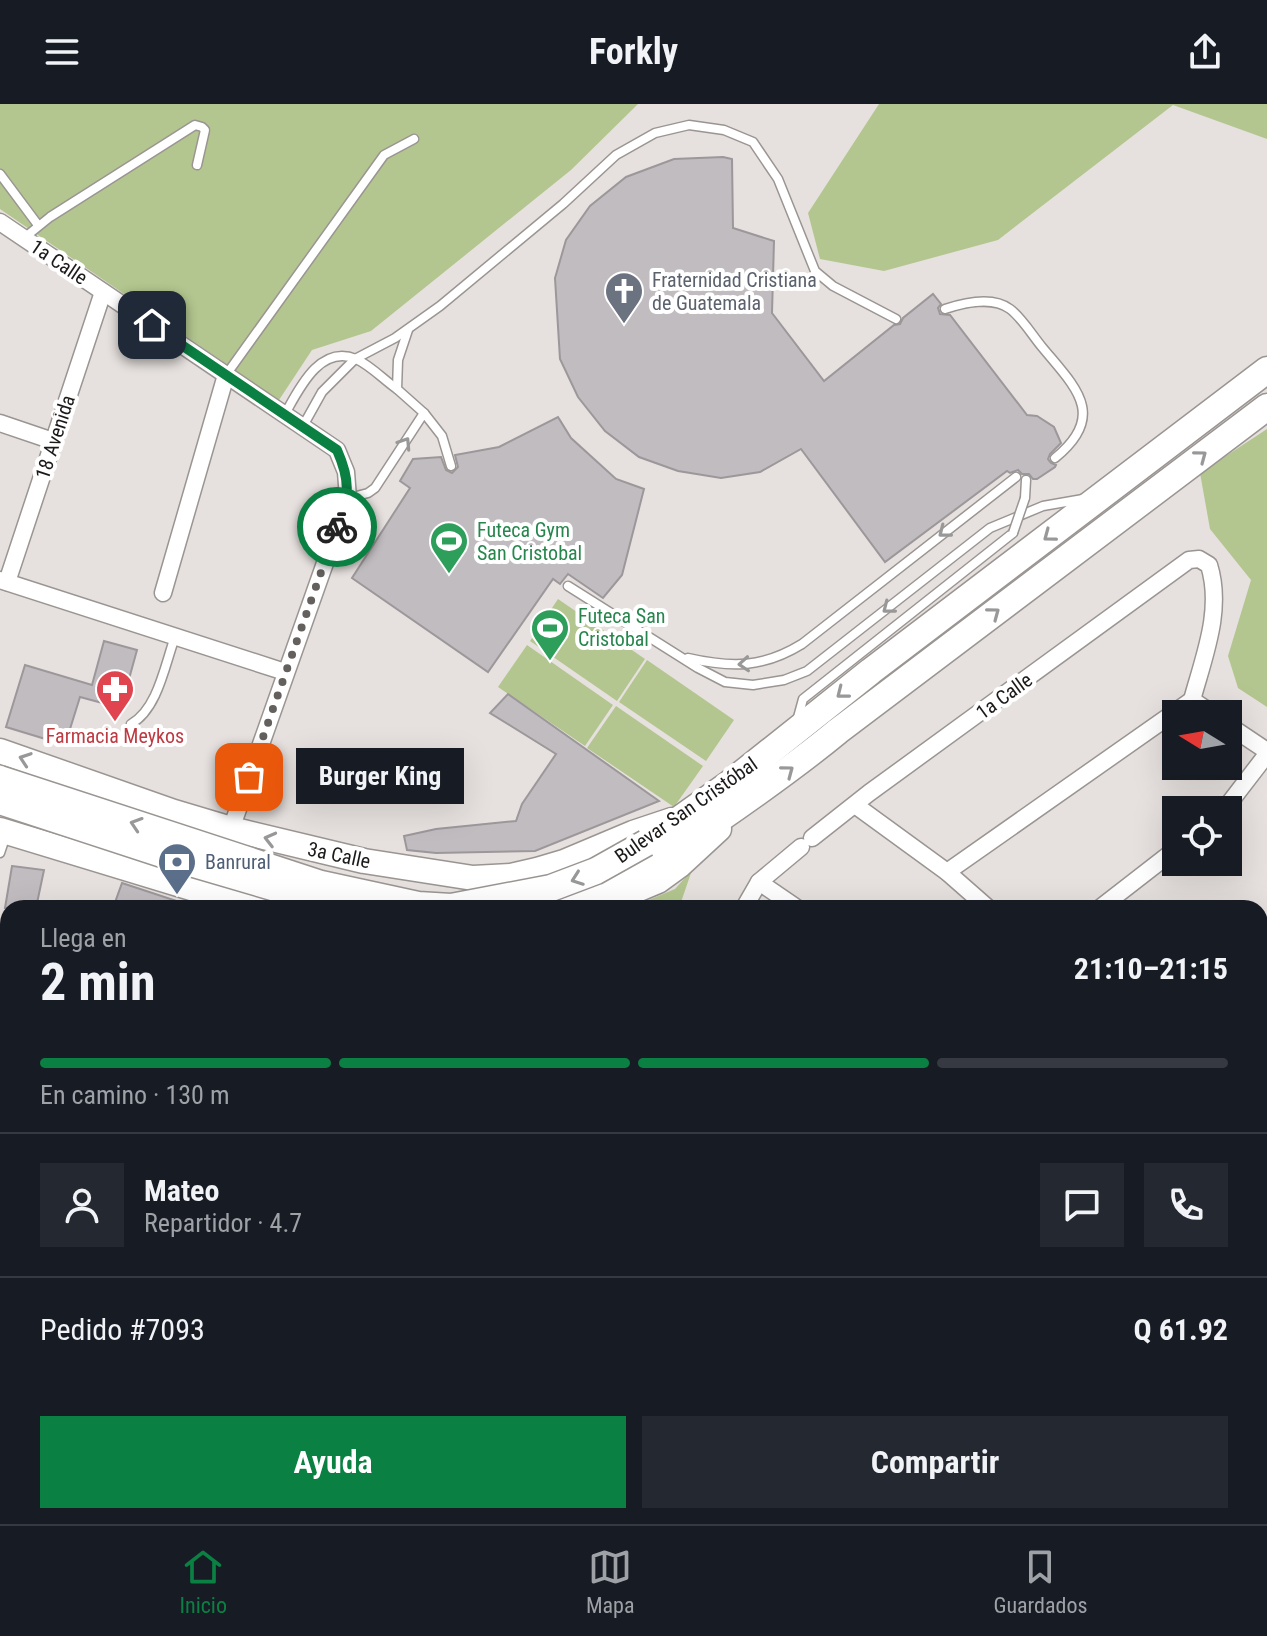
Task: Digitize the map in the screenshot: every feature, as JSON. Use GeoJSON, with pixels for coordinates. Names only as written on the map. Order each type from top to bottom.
{"type":"FeatureCollection","features":[{"type":"Feature","properties":{"kind":"main road","name":"Bulevar San Cristóbal"},"geometry":{"type":"LineString","coordinates":[[495,900],[551,888],[650,853],[682,817],[1267,370]]}},
{"type":"Feature","properties":{"kind":"main road","name":"Bulevar San Cristóbal"},"geometry":{"type":"LineString","coordinates":[[574,900],[600,890],[650,853],[756,794],[1267,407]]}},
{"type":"Feature","properties":{"kind":"main road","name":"Bulevar San Cristóbal"},"geometry":{"type":"LineString","coordinates":[[4,784],[177,859],[317,900]]}},
{"type":"Feature","properties":{"kind":"main road","name":"Bulevar San Cristóbal"},"geometry":{"type":"LineString","coordinates":[[4,784],[321,884],[395,900]]}},
{"type":"Feature","properties":{"kind":"main road"},"geometry":{"type":"LineString","coordinates":[[2,834],[119,855],[177,859]]}},
{"type":"Feature","properties":{"kind":"main road"},"geometry":{"type":"LineString","coordinates":[[294,860],[390,884],[465,891],[501,899]]}},
{"type":"Feature","properties":{"kind":"street","name":"1a Calle"},"geometry":{"type":"LineString","coordinates":[[0,222],[337,450],[346,472],[348,498]]}},
{"type":"Feature","properties":{"kind":"street","name":"18 Avenida"},"geometry":{"type":"LineString","coordinates":[[4,581],[103,292]]}},
{"type":"Feature","properties":{"kind":"street"},"geometry":{"type":"LineString","coordinates":[[163,593],[226,375]]}},
{"type":"Feature","properties":{"kind":"street"},"geometry":{"type":"LineString","coordinates":[[0,423],[53,441]]}},
{"type":"Feature","properties":{"kind":"street"},"geometry":{"type":"LineString","coordinates":[[2,834],[62,849],[204,900],[348,498]]}},
{"type":"Feature","properties":{"kind":"street","name":"1a Calle"},"geometry":{"type":"LineString","coordinates":[[749,900],[759,882],[855,805],[1189,560],[1199,559],[1209,565],[1216,597],[1210,634],[1192,700]]}},
{"type":"Feature","properties":{"kind":"street"},"geometry":{"type":"LineString","coordinates":[[4,581],[285,672]]}},
{"type":"Feature","properties":{"kind":"street"},"geometry":{"type":"LineString","coordinates":[[947,872],[1162,721]]}},
{"type":"Feature","properties":{"kind":"street"},"geometry":{"type":"LineString","coordinates":[[1234,796],[1267,752],[1242,735]]}},
{"type":"Feature","properties":{"kind":"street","name":"3a Calle"},"geometry":{"type":"LineString","coordinates":[[0,751],[231,829],[329,854],[473,878],[511,876],[564,862],[633,833],[682,817]]}},
{"type":"Feature","properties":{"kind":"street"},"geometry":{"type":"LineString","coordinates":[[62,849],[70,847],[76,840],[85,817],[78,787],[69,774]]}},
{"type":"Feature","properties":{"kind":"street"},"geometry":{"type":"LineString","coordinates":[[613,900],[658,881],[680,865],[756,794]]}},
{"type":"Feature","properties":{"kind":"street"},"geometry":{"type":"LineString","coordinates":[[855,805],[947,872],[979,900]]}},
{"type":"Feature","properties":{"kind":"street"},"geometry":{"type":"LineString","coordinates":[[1110,900],[1162,860]]}},
{"type":"Feature","properties":{"kind":"street"},"geometry":{"type":"LineString","coordinates":[[401,868],[413,883],[412,900]]}},
{"type":"Feature","properties":{"kind":"street"},"geometry":{"type":"LineString","coordinates":[[759,882],[785,900]]}},
{"type":"Feature","properties":{"kind":"lane"},"geometry":{"type":"LineString","coordinates":[[24,238],[38,225],[195,125],[205,130],[197,165]]}},
{"type":"Feature","properties":{"kind":"lane"},"geometry":{"type":"LineString","coordinates":[[303,427],[322,392],[355,359],[395,338],[440,306],[563,204],[616,155],[655,133],[689,125],[724,130],[753,142],[778,179],[815,271],[833,286],[896,319]]}},
{"type":"Feature","properties":{"kind":"lane"},"geometry":{"type":"LineString","coordinates":[[226,375],[384,155],[414,139]]}},
{"type":"Feature","properties":{"kind":"lane"},"geometry":{"type":"LineString","coordinates":[[0,174],[38,225]]}},
{"type":"Feature","properties":{"kind":"lane"},"geometry":{"type":"LineString","coordinates":[[945,309],[964,303],[985,302],[1009,308],[1079,392],[1084,418],[1071,445],[1055,458]]}},
{"type":"Feature","properties":{"kind":"lane"},"geometry":{"type":"LineString","coordinates":[[397,389],[398,360],[410,326]]}},
{"type":"Feature","properties":{"kind":"lane"},"geometry":{"type":"LineString","coordinates":[[284,414],[307,375],[329,358],[355,359],[424,413],[442,436],[451,466]]}},
{"type":"Feature","properties":{"kind":"lane"},"geometry":{"type":"LineString","coordinates":[[348,498],[375,488],[424,413]]}},
{"type":"Feature","properties":{"kind":"lane"},"geometry":{"type":"LineString","coordinates":[[683,657],[710,663],[749,664],[782,656],[802,644],[1016,477]]}},
{"type":"Feature","properties":{"kind":"lane"},"geometry":{"type":"LineString","coordinates":[[794,732],[803,699],[1013,533],[1025,498],[1026,480]]}},
{"type":"Feature","properties":{"kind":"lane"},"geometry":{"type":"LineString","coordinates":[[568,586],[725,682],[753,685],[784,680],[807,671],[990,528],[1043,506],[1101,496]]}},
{"type":"Feature","properties":{"kind":"lane"},"geometry":{"type":"LineString","coordinates":[[131,724],[140,719],[150,704],[175,637]]}},
{"type":"Feature","properties":{"kind":"green space"},"geometry":{"type":"Polygon","coordinates":[[[0,104],[638,104],[571,170],[371,331],[312,350],[279,400],[0,209],[0,104]]]}},
{"type":"Feature","properties":{"kind":"green space"},"geometry":{"type":"Polygon","coordinates":[[[879,104],[1267,104],[1267,139],[1173,105],[998,240],[884,271],[820,259],[808,213],[879,104]]]}},
{"type":"Feature","properties":{"kind":"green space"},"geometry":{"type":"Polygon","coordinates":[[[1267,429],[1267,707],[1238,688],[1228,656],[1251,580],[1210,529],[1200,473],[1267,429]]]}},
{"type":"Feature","properties":{"kind":"green space"},"geometry":{"type":"Polygon","coordinates":[[[558,599],[645,659],[617,701],[530,641],[558,599]]]}},
{"type":"Feature","properties":{"kind":"green space"},"geometry":{"type":"Polygon","coordinates":[[[527,645],[613,705],[585,746],[498,687],[527,645]]]}},
{"type":"Feature","properties":{"kind":"green space"},"geometry":{"type":"Polygon","coordinates":[[[647,660],[734,720],[706,761],[619,702],[647,660]]]}},
{"type":"Feature","properties":{"kind":"green space"},"geometry":{"type":"Polygon","coordinates":[[[616,706],[703,766],[674,807],[587,748],[616,706]]]}},
{"type":"Feature","properties":{"kind":"green space"},"geometry":{"type":"Polygon","coordinates":[[[692,870],[682,900],[649,900],[675,889],[692,870]]]}},
{"type":"Feature","properties":{"kind":"building"},"geometry":{"type":"Polygon","coordinates":[[[674,159],[732,159],[733,228],[774,241],[772,313],[824,381],[894,325],[900,324],[903,318],[933,294],[941,304],[938,308],[940,314],[950,315],[1027,415],[1037,416],[1054,427],[1061,443],[1048,459],[1055,467],[1037,479],[1018,470],[1007,471],[885,562],[801,449],[760,472],[721,478],[678,471],[639,457],[605,431],[578,397],[560,359],[555,278],[566,240],[590,206],[626,177],[674,159]]]}},
{"type":"Feature","properties":{"kind":"building"},"geometry":{"type":"Polygon","coordinates":[[[558,417],[571,438],[616,479],[644,489],[622,575],[603,598],[568,574],[560,584],[553,579],[488,672],[352,578],[410,488],[400,481],[413,459],[441,457],[446,470],[452,473],[458,467],[455,455],[499,447],[558,417]]]}},
{"type":"Feature","properties":{"kind":"building"},"geometry":{"type":"Polygon","coordinates":[[[104,641],[137,650],[121,708],[80,697],[65,745],[6,727],[25,665],[92,685],[104,641]]]}},
{"type":"Feature","properties":{"kind":"building"},"geometry":{"type":"Polygon","coordinates":[[[508,694],[659,801],[535,851],[436,853],[407,850],[404,836],[436,829],[516,821],[522,804],[556,754],[490,713],[508,694]]]}},
{"type":"Feature","properties":{"kind":"building"},"geometry":{"type":"Polygon","coordinates":[[[12,866],[44,870],[38,900],[6,900],[12,866]]]}},
{"type":"Feature","properties":{"kind":"building"},"geometry":{"type":"Polygon","coordinates":[[[122,883],[174,900],[116,900],[122,883]]]}},
{"type":"Feature","properties":{"kind":"way so far"},"geometry":{"type":"LineString","coordinates":[[249,777],[337,527]]}},
{"type":"Feature","properties":{"kind":"place","name":"Fraternidad Cristiana de Guatemala"},"geometry":{"type":"Point","coordinates":[624,325]}},
{"type":"Feature","properties":{"kind":"place","name":"Futeca Gym San Cristobal"},"geometry":{"type":"Point","coordinates":[449,575]}},
{"type":"Feature","properties":{"kind":"place","name":"Futeca San Cristobal"},"geometry":{"type":"Point","coordinates":[550,662]}},
{"type":"Feature","properties":{"kind":"place","name":"Farmacia Meykos"},"geometry":{"type":"Point","coordinates":[115,723]}},
{"type":"Feature","properties":{"kind":"place","name":"Burger King"},"geometry":{"type":"Point","coordinates":[249,777]}},
{"type":"Feature","properties":{"kind":"place","name":"Banrural"},"geometry":{"type":"Point","coordinates":[177,896]}},
{"type":"Feature","properties":{"kind":"route"},"geometry":{"type":"LineString","coordinates":[[152,325],[337,450],[346,472],[348,498],[337,527]]}}]}
